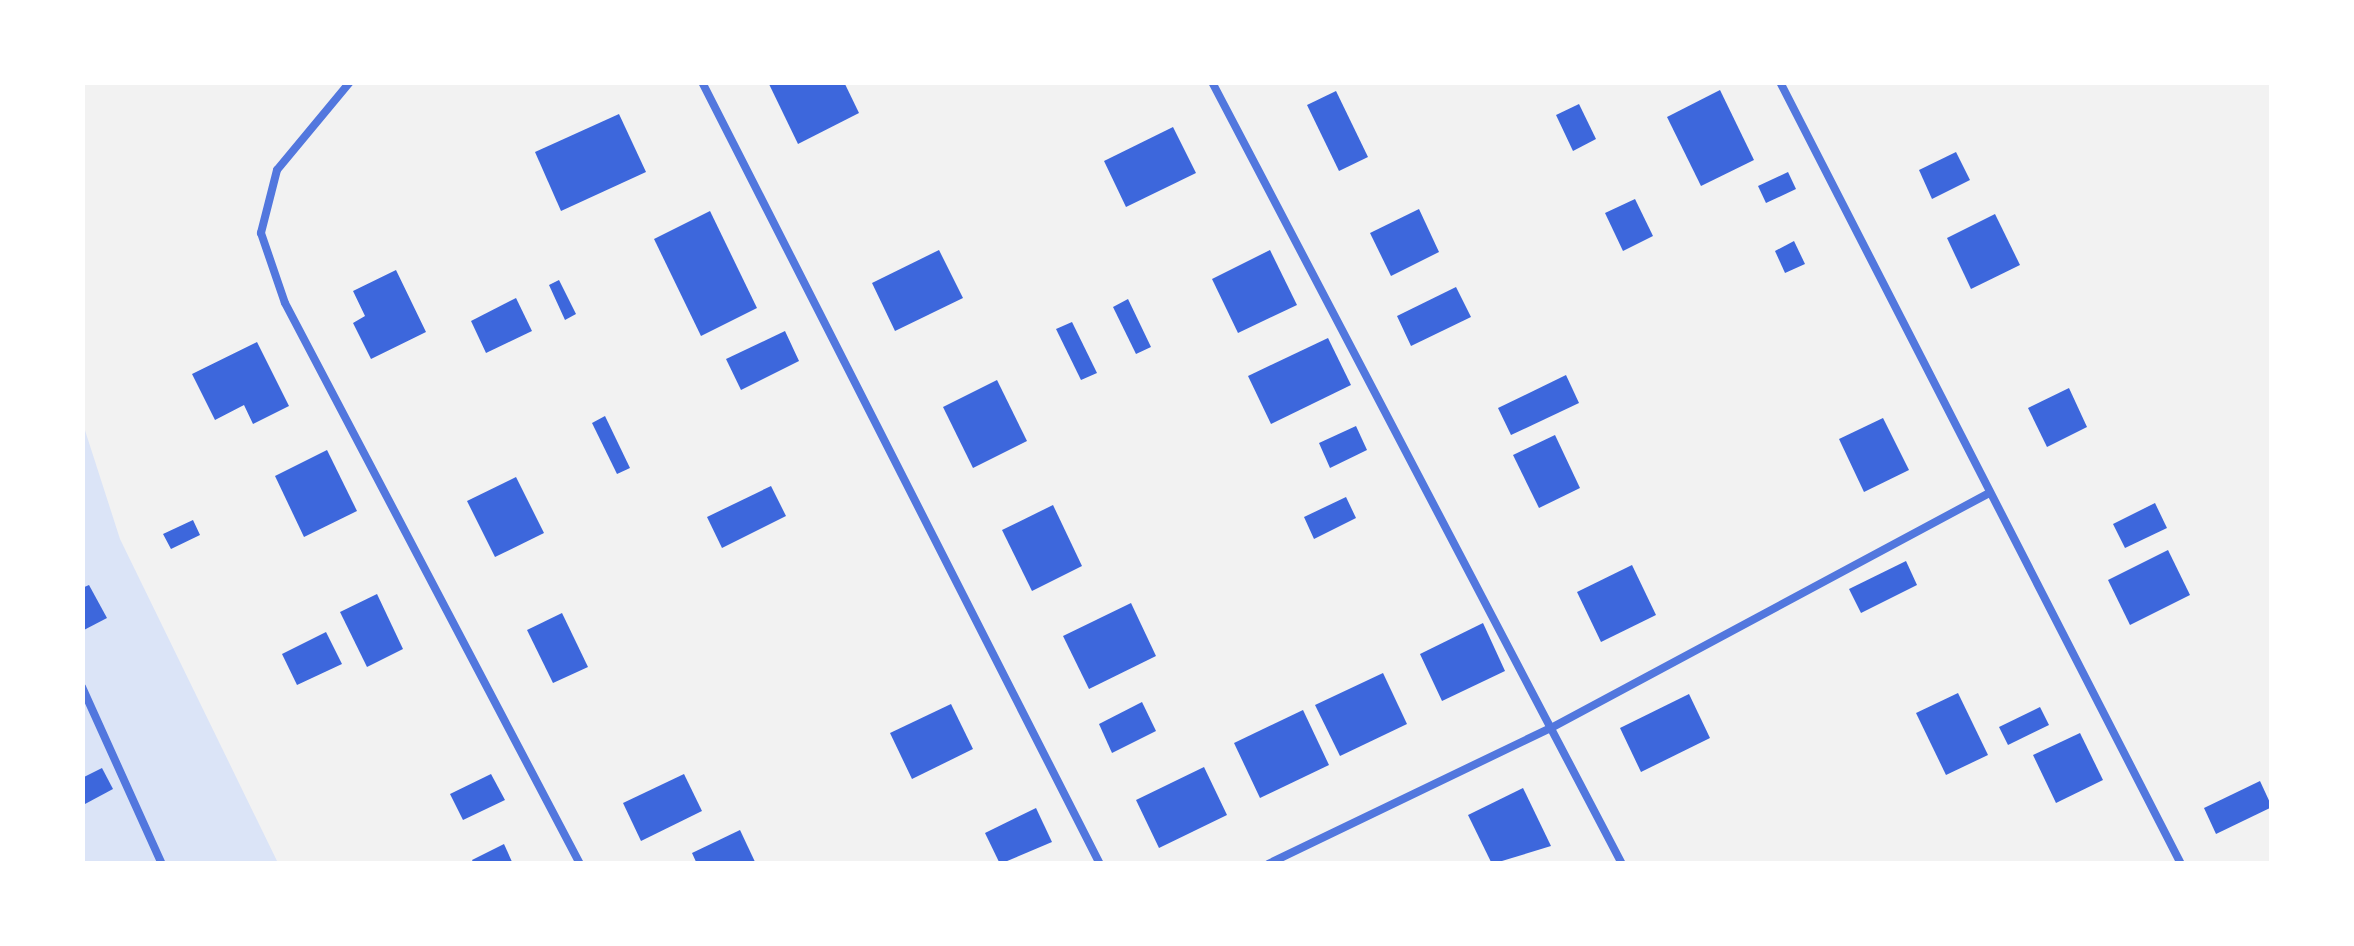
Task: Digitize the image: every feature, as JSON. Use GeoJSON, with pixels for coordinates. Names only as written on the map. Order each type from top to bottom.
{"type":"FeatureCollection","features":[{"type":"Feature","properties":{"kind":"lane"},"geometry":{"type":"LineString","coordinates":[[350,82],[277,170],[261,233],[285,302],[580,864]]}},
{"type":"Feature","properties":{"kind":"lane"},"geometry":{"type":"LineString","coordinates":[[702,82],[1100,864]]}},
{"type":"Feature","properties":{"kind":"lane"},"geometry":{"type":"LineString","coordinates":[[1212,82],[1622,864]]}},
{"type":"Feature","properties":{"kind":"lane"},"geometry":{"type":"LineString","coordinates":[[1780,82],[2181,864]]}},
{"type":"Feature","properties":{"kind":"lane"},"geometry":{"type":"LineString","coordinates":[[1268,864],[1551,728],[1988,494]]}},
{"type":"Feature","properties":{"kind":"lane"},"geometry":{"type":"LineString","coordinates":[[82,688],[162,864]]}},
{"type":"Feature","properties":{"kind":"shaded area"},"geometry":{"type":"Polygon","coordinates":[[[82,421],[120,539],[278,863],[83,863],[82,421]]]}},
{"type":"Feature","properties":{"kind":"building"},"geometry":{"type":"Polygon","coordinates":[[[768,82],[844,82],[859,113],[798,144],[768,82]]]}},
{"type":"Feature","properties":{"kind":"building"},"geometry":{"type":"Polygon","coordinates":[[[1720,90],[1754,160],[1701,186],[1667,117],[1720,90]]]}},
{"type":"Feature","properties":{"kind":"building"},"geometry":{"type":"Polygon","coordinates":[[[1336,91],[1368,157],[1339,171],[1307,105],[1336,91]]]}},
{"type":"Feature","properties":{"kind":"building"},"geometry":{"type":"Polygon","coordinates":[[[1579,104],[1596,139],[1573,151],[1556,115],[1579,104]]]}},
{"type":"Feature","properties":{"kind":"building"},"geometry":{"type":"Polygon","coordinates":[[[619,114],[646,172],[561,211],[535,152],[619,114]]]}},
{"type":"Feature","properties":{"kind":"building"},"geometry":{"type":"Polygon","coordinates":[[[1173,127],[1196,173],[1126,207],[1104,161],[1173,127]]]}},
{"type":"Feature","properties":{"kind":"building"},"geometry":{"type":"Polygon","coordinates":[[[1956,152],[1970,180],[1932,199],[1919,170],[1956,152]]]}},
{"type":"Feature","properties":{"kind":"building"},"geometry":{"type":"Polygon","coordinates":[[[1788,172],[1796,189],[1766,203],[1758,186],[1788,172]]]}},
{"type":"Feature","properties":{"kind":"building"},"geometry":{"type":"Polygon","coordinates":[[[1635,199],[1653,236],[1623,251],[1605,213],[1635,199]]]}},
{"type":"Feature","properties":{"kind":"building"},"geometry":{"type":"Polygon","coordinates":[[[1419,209],[1439,252],[1391,276],[1370,233],[1419,209]]]}},
{"type":"Feature","properties":{"kind":"building"},"geometry":{"type":"Polygon","coordinates":[[[710,211],[757,308],[701,336],[654,239],[710,211]]]}},
{"type":"Feature","properties":{"kind":"building"},"geometry":{"type":"Polygon","coordinates":[[[1995,214],[2020,265],[1971,289],[1947,238],[1995,214]]]}},
{"type":"Feature","properties":{"kind":"building"},"geometry":{"type":"Polygon","coordinates":[[[1794,241],[1805,264],[1785,273],[1775,251],[1794,241]]]}},
{"type":"Feature","properties":{"kind":"building"},"geometry":{"type":"Polygon","coordinates":[[[939,250],[963,298],[895,331],[872,283],[939,250]]]}},
{"type":"Feature","properties":{"kind":"building"},"geometry":{"type":"Polygon","coordinates":[[[1270,250],[1297,305],[1238,333],[1212,279],[1270,250]]]}},
{"type":"Feature","properties":{"kind":"building"},"geometry":{"type":"Polygon","coordinates":[[[396,270],[426,332],[371,359],[353,323],[365,316],[353,291],[396,270]]]}},
{"type":"Feature","properties":{"kind":"building"},"geometry":{"type":"Polygon","coordinates":[[[559,280],[576,314],[565,320],[549,285],[559,280]]]}},
{"type":"Feature","properties":{"kind":"building"},"geometry":{"type":"Polygon","coordinates":[[[1456,287],[1471,317],[1411,346],[1397,316],[1456,287]]]}},
{"type":"Feature","properties":{"kind":"building"},"geometry":{"type":"Polygon","coordinates":[[[516,298],[532,331],[486,353],[471,321],[516,298]]]}},
{"type":"Feature","properties":{"kind":"building"},"geometry":{"type":"Polygon","coordinates":[[[1128,299],[1151,347],[1136,354],[1113,307],[1128,299]]]}},
{"type":"Feature","properties":{"kind":"building"},"geometry":{"type":"Polygon","coordinates":[[[1072,322],[1097,373],[1081,380],[1056,329],[1072,322]]]}},
{"type":"Feature","properties":{"kind":"building"},"geometry":{"type":"Polygon","coordinates":[[[785,331],[799,361],[741,390],[726,359],[785,331]]]}},
{"type":"Feature","properties":{"kind":"building"},"geometry":{"type":"Polygon","coordinates":[[[1328,338],[1351,385],[1271,424],[1248,376],[1328,338]]]}},
{"type":"Feature","properties":{"kind":"building"},"geometry":{"type":"Polygon","coordinates":[[[257,342],[289,406],[253,424],[244,405],[215,420],[192,374],[257,342]]]}},
{"type":"Feature","properties":{"kind":"building"},"geometry":{"type":"Polygon","coordinates":[[[1566,375],[1579,403],[1511,435],[1498,408],[1566,375]]]}},
{"type":"Feature","properties":{"kind":"building"},"geometry":{"type":"Polygon","coordinates":[[[997,380],[1027,441],[973,468],[943,407],[997,380]]]}},
{"type":"Feature","properties":{"kind":"building"},"geometry":{"type":"Polygon","coordinates":[[[2069,388],[2087,427],[2047,447],[2028,408],[2069,388]]]}},
{"type":"Feature","properties":{"kind":"building"},"geometry":{"type":"Polygon","coordinates":[[[605,416],[630,468],[617,474],[592,423],[605,416]]]}},
{"type":"Feature","properties":{"kind":"building"},"geometry":{"type":"Polygon","coordinates":[[[1883,418],[1909,470],[1864,492],[1839,439],[1883,418]]]}},
{"type":"Feature","properties":{"kind":"building"},"geometry":{"type":"Polygon","coordinates":[[[1356,426],[1367,450],[1330,468],[1319,443],[1356,426]]]}},
{"type":"Feature","properties":{"kind":"building"},"geometry":{"type":"Polygon","coordinates":[[[1555,435],[1580,488],[1539,508],[1513,455],[1555,435]]]}},
{"type":"Feature","properties":{"kind":"building"},"geometry":{"type":"Polygon","coordinates":[[[327,450],[357,511],[304,537],[275,476],[327,450]]]}},
{"type":"Feature","properties":{"kind":"building"},"geometry":{"type":"Polygon","coordinates":[[[516,477],[544,533],[495,557],[467,501],[516,477]]]}},
{"type":"Feature","properties":{"kind":"building"},"geometry":{"type":"Polygon","coordinates":[[[771,486],[786,516],[722,548],[707,517],[771,486]]]}},
{"type":"Feature","properties":{"kind":"building"},"geometry":{"type":"Polygon","coordinates":[[[1346,497],[1356,518],[1314,539],[1304,517],[1346,497]]]}},
{"type":"Feature","properties":{"kind":"building"},"geometry":{"type":"Polygon","coordinates":[[[2155,503],[2167,528],[2125,548],[2113,524],[2155,503]]]}},
{"type":"Feature","properties":{"kind":"building"},"geometry":{"type":"Polygon","coordinates":[[[1053,505],[1082,566],[1032,591],[1002,530],[1053,505]]]}},
{"type":"Feature","properties":{"kind":"building"},"geometry":{"type":"Polygon","coordinates":[[[193,520],[200,535],[171,549],[163,534],[193,520]]]}},
{"type":"Feature","properties":{"kind":"building"},"geometry":{"type":"Polygon","coordinates":[[[2168,550],[2190,595],[2130,625],[2108,580],[2168,550]]]}},
{"type":"Feature","properties":{"kind":"building"},"geometry":{"type":"Polygon","coordinates":[[[1906,561],[1917,585],[1861,613],[1849,589],[1906,561]]]}},
{"type":"Feature","properties":{"kind":"building"},"geometry":{"type":"Polygon","coordinates":[[[1632,565],[1656,615],[1601,642],[1577,592],[1632,565]]]}},
{"type":"Feature","properties":{"kind":"building"},"geometry":{"type":"Polygon","coordinates":[[[89,585],[107,618],[82,631],[82,588],[89,585]]]}},
{"type":"Feature","properties":{"kind":"building"},"geometry":{"type":"Polygon","coordinates":[[[377,594],[403,649],[367,667],[340,612],[377,594]]]}},
{"type":"Feature","properties":{"kind":"building"},"geometry":{"type":"Polygon","coordinates":[[[1131,603],[1156,656],[1089,689],[1063,636],[1131,603]]]}},
{"type":"Feature","properties":{"kind":"building"},"geometry":{"type":"Polygon","coordinates":[[[562,613],[588,667],[553,683],[527,630],[562,613]]]}},
{"type":"Feature","properties":{"kind":"building"},"geometry":{"type":"Polygon","coordinates":[[[1483,623],[1505,671],[1442,701],[1420,654],[1483,623]]]}},
{"type":"Feature","properties":{"kind":"building"},"geometry":{"type":"Polygon","coordinates":[[[326,632],[342,664],[297,685],[282,654],[326,632]]]}},
{"type":"Feature","properties":{"kind":"building"},"geometry":{"type":"Polygon","coordinates":[[[1383,673],[1407,724],[1340,756],[1315,705],[1383,673]]]}},
{"type":"Feature","properties":{"kind":"building"},"geometry":{"type":"Polygon","coordinates":[[[1958,693],[1988,755],[1946,775],[1916,713],[1958,693]]]}},
{"type":"Feature","properties":{"kind":"building"},"geometry":{"type":"Polygon","coordinates":[[[1689,694],[1710,738],[1641,772],[1620,728],[1689,694]]]}},
{"type":"Feature","properties":{"kind":"building"},"geometry":{"type":"Polygon","coordinates":[[[1142,702],[1156,731],[1112,753],[1099,724],[1142,702]]]}},
{"type":"Feature","properties":{"kind":"building"},"geometry":{"type":"Polygon","coordinates":[[[951,704],[973,749],[912,779],[890,733],[951,704]]]}},
{"type":"Feature","properties":{"kind":"building"},"geometry":{"type":"Polygon","coordinates":[[[2040,707],[2049,725],[2008,745],[1999,727],[2040,707]]]}},
{"type":"Feature","properties":{"kind":"building"},"geometry":{"type":"Polygon","coordinates":[[[1303,710],[1329,765],[1260,798],[1234,743],[1303,710]]]}},
{"type":"Feature","properties":{"kind":"building"},"geometry":{"type":"Polygon","coordinates":[[[2080,733],[2103,780],[2056,803],[2033,755],[2080,733]]]}},
{"type":"Feature","properties":{"kind":"building"},"geometry":{"type":"Polygon","coordinates":[[[1204,767],[1227,815],[1159,848],[1136,800],[1204,767]]]}},
{"type":"Feature","properties":{"kind":"building"},"geometry":{"type":"Polygon","coordinates":[[[102,768],[113,789],[85,804],[82,778],[102,768]]]}},
{"type":"Feature","properties":{"kind":"building"},"geometry":{"type":"Polygon","coordinates":[[[491,774],[505,800],[463,820],[450,794],[491,774]]]}},
{"type":"Feature","properties":{"kind":"building"},"geometry":{"type":"Polygon","coordinates":[[[684,774],[702,811],[641,841],[623,803],[684,774]]]}},
{"type":"Feature","properties":{"kind":"building"},"geometry":{"type":"Polygon","coordinates":[[[2260,781],[2272,807],[2216,834],[2204,808],[2260,781]]]}},
{"type":"Feature","properties":{"kind":"building"},"geometry":{"type":"Polygon","coordinates":[[[1523,788],[1551,846],[1492,864],[1468,815],[1523,788]]]}},
{"type":"Feature","properties":{"kind":"building"},"geometry":{"type":"Polygon","coordinates":[[[1036,808],[1052,842],[1000,864],[985,833],[1036,808]]]}},
{"type":"Feature","properties":{"kind":"building"},"geometry":{"type":"Polygon","coordinates":[[[740,830],[756,864],[697,864],[692,853],[740,830]]]}},
{"type":"Feature","properties":{"kind":"building"},"geometry":{"type":"Polygon","coordinates":[[[504,844],[513,864],[474,864],[472,860],[504,844]]]}}]}
